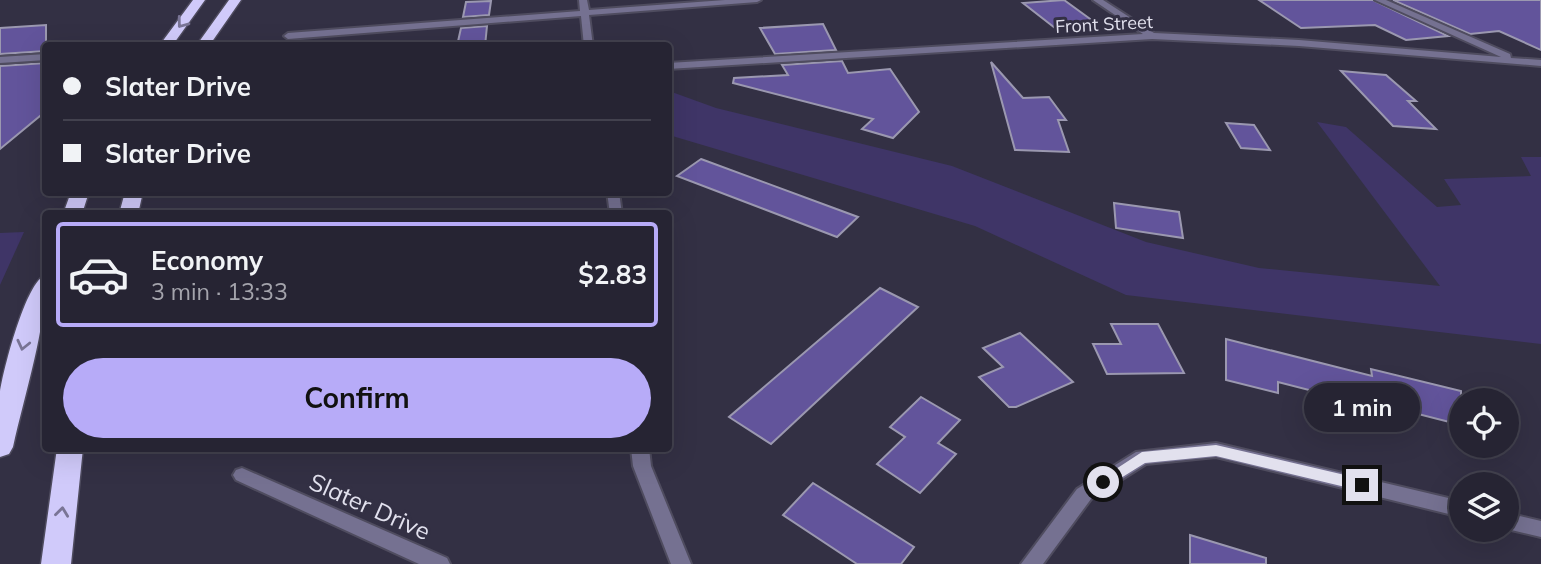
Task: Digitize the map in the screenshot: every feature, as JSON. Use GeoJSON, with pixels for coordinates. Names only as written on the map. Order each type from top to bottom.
{"type":"FeatureCollection","features":[{"type":"Feature","properties":{"kind":"highway"},"geometry":{"type":"LineString","coordinates":[[167,42],[199,0]]}},
{"type":"Feature","properties":{"kind":"highway"},"geometry":{"type":"LineString","coordinates":[[205,42],[235,0]]}},
{"type":"Feature","properties":{"kind":"highway"},"geometry":{"type":"LineString","coordinates":[[1,440],[26,332],[42,291]]}},
{"type":"Feature","properties":{"kind":"highway"},"geometry":{"type":"LineString","coordinates":[[56,564],[69,454]]}},
{"type":"Feature","properties":{"kind":"street"},"geometry":{"type":"LineString","coordinates":[[583,0],[589,42]]}},
{"type":"Feature","properties":{"kind":"street"},"geometry":{"type":"LineString","coordinates":[[288,36],[757,0]]}},
{"type":"Feature","properties":{"kind":"street"},"geometry":{"type":"LineString","coordinates":[[1097,0],[1152,36]]}},
{"type":"Feature","properties":{"kind":"street"},"geometry":{"type":"LineString","coordinates":[[1379,0],[1518,61]]}},
{"type":"Feature","properties":{"kind":"street","name":"Front Street"},"geometry":{"type":"LineString","coordinates":[[672,66],[1152,36],[1299,43],[1541,63]]}},
{"type":"Feature","properties":{"kind":"street"},"geometry":{"type":"LineString","coordinates":[[0,60],[42,57]]}},
{"type":"Feature","properties":{"kind":"street"},"geometry":{"type":"LineString","coordinates":[[1031,564],[1084,494],[1142,457],[1216,450],[1449,506]]}},
{"type":"Feature","properties":{"kind":"street"},"geometry":{"type":"LineString","coordinates":[[640,452],[642,466],[681,564]]}},
{"type":"Feature","properties":{"kind":"street","name":"Slater Drive"},"geometry":{"type":"LineString","coordinates":[[242,475],[440,564]]}},
{"type":"Feature","properties":{"kind":"street"},"geometry":{"type":"LineString","coordinates":[[1519,524],[1541,529]]}},
{"type":"Feature","properties":{"kind":"shaded area"},"geometry":{"type":"Polygon","coordinates":[[[672,92],[716,108],[952,166],[1146,242],[1259,268],[1440,286],[1317,122],[1346,127],[1437,207],[1461,205],[1444,179],[1531,176],[1521,157],[1541,157],[1541,344],[1126,295],[975,226],[672,136],[672,92]]]}},
{"type":"Feature","properties":{"kind":"shaded area"},"geometry":{"type":"Polygon","coordinates":[[[24,232],[0,285],[0,233],[24,232]]]}},
{"type":"Feature","properties":{"kind":"building"},"geometry":{"type":"Polygon","coordinates":[[[1064,0],[1097,24],[1055,28],[1023,3],[1064,0]]]}},
{"type":"Feature","properties":{"kind":"building"},"geometry":{"type":"Polygon","coordinates":[[[1259,0],[1373,0],[1448,36],[1406,40],[1375,25],[1301,28],[1259,0]]]}},
{"type":"Feature","properties":{"kind":"building"},"geometry":{"type":"Polygon","coordinates":[[[1393,0],[1541,0],[1541,50],[1499,31],[1470,34],[1393,0]]]}},
{"type":"Feature","properties":{"kind":"building"},"geometry":{"type":"Polygon","coordinates":[[[491,1],[489,15],[463,17],[466,2],[491,1]]]}},
{"type":"Feature","properties":{"kind":"building"},"geometry":{"type":"Polygon","coordinates":[[[823,24],[836,50],[775,54],[760,28],[823,24]]]}},
{"type":"Feature","properties":{"kind":"building"},"geometry":{"type":"Polygon","coordinates":[[[46,25],[46,42],[42,42],[42,51],[0,54],[0,28],[46,25]]]}},
{"type":"Feature","properties":{"kind":"building"},"geometry":{"type":"Polygon","coordinates":[[[487,26],[485,42],[458,42],[461,28],[487,26]]]}},
{"type":"Feature","properties":{"kind":"building"},"geometry":{"type":"Polygon","coordinates":[[[842,61],[848,73],[890,69],[919,112],[893,138],[862,129],[873,119],[733,83],[734,78],[788,75],[782,65],[842,61]]]}},
{"type":"Feature","properties":{"kind":"building"},"geometry":{"type":"Polygon","coordinates":[[[991,62],[1023,98],[1049,97],[1066,120],[1058,120],[1069,152],[1015,150],[991,62]]]}},
{"type":"Feature","properties":{"kind":"building"},"geometry":{"type":"Polygon","coordinates":[[[42,63],[42,114],[0,149],[0,66],[42,63]]]}},
{"type":"Feature","properties":{"kind":"building"},"geometry":{"type":"Polygon","coordinates":[[[1341,71],[1386,75],[1416,101],[1408,101],[1436,129],[1393,126],[1341,71]]]}},
{"type":"Feature","properties":{"kind":"building"},"geometry":{"type":"Polygon","coordinates":[[[1226,123],[1254,125],[1270,150],[1241,148],[1226,123]]]}},
{"type":"Feature","properties":{"kind":"building"},"geometry":{"type":"Polygon","coordinates":[[[701,159],[858,217],[837,237],[677,176],[701,159]]]}},
{"type":"Feature","properties":{"kind":"building"},"geometry":{"type":"Polygon","coordinates":[[[1114,203],[1179,212],[1183,238],[1116,228],[1114,203]]]}},
{"type":"Feature","properties":{"kind":"building"},"geometry":{"type":"Polygon","coordinates":[[[880,288],[918,307],[771,444],[729,417],[880,288]]]}},
{"type":"Feature","properties":{"kind":"building"},"geometry":{"type":"Polygon","coordinates":[[[1111,324],[1158,324],[1184,373],[1107,374],[1093,344],[1121,344],[1111,324]]]}},
{"type":"Feature","properties":{"kind":"building"},"geometry":{"type":"Polygon","coordinates":[[[1020,333],[1073,382],[1016,407],[1009,407],[979,377],[1003,367],[983,348],[1020,333]]]}},
{"type":"Feature","properties":{"kind":"building"},"geometry":{"type":"Polygon","coordinates":[[[1226,339],[1372,376],[1371,369],[1449,388],[1449,422],[1344,395],[1344,399],[1278,382],[1278,393],[1226,380],[1226,339]]]}},
{"type":"Feature","properties":{"kind":"building"},"geometry":{"type":"Polygon","coordinates":[[[921,397],[960,420],[938,443],[956,454],[920,493],[877,464],[905,437],[890,427],[921,397]]]}},
{"type":"Feature","properties":{"kind":"building"},"geometry":{"type":"Polygon","coordinates":[[[813,483],[914,547],[901,564],[857,564],[783,515],[813,483]]]}},
{"type":"Feature","properties":{"kind":"building"},"geometry":{"type":"Polygon","coordinates":[[[1190,535],[1266,558],[1266,564],[1190,564],[1190,535]]]}},
{"type":"Feature","properties":{"kind":"route"},"geometry":{"type":"LineString","coordinates":[[1103,482],[1142,457],[1216,450],[1362,485]]}}]}
